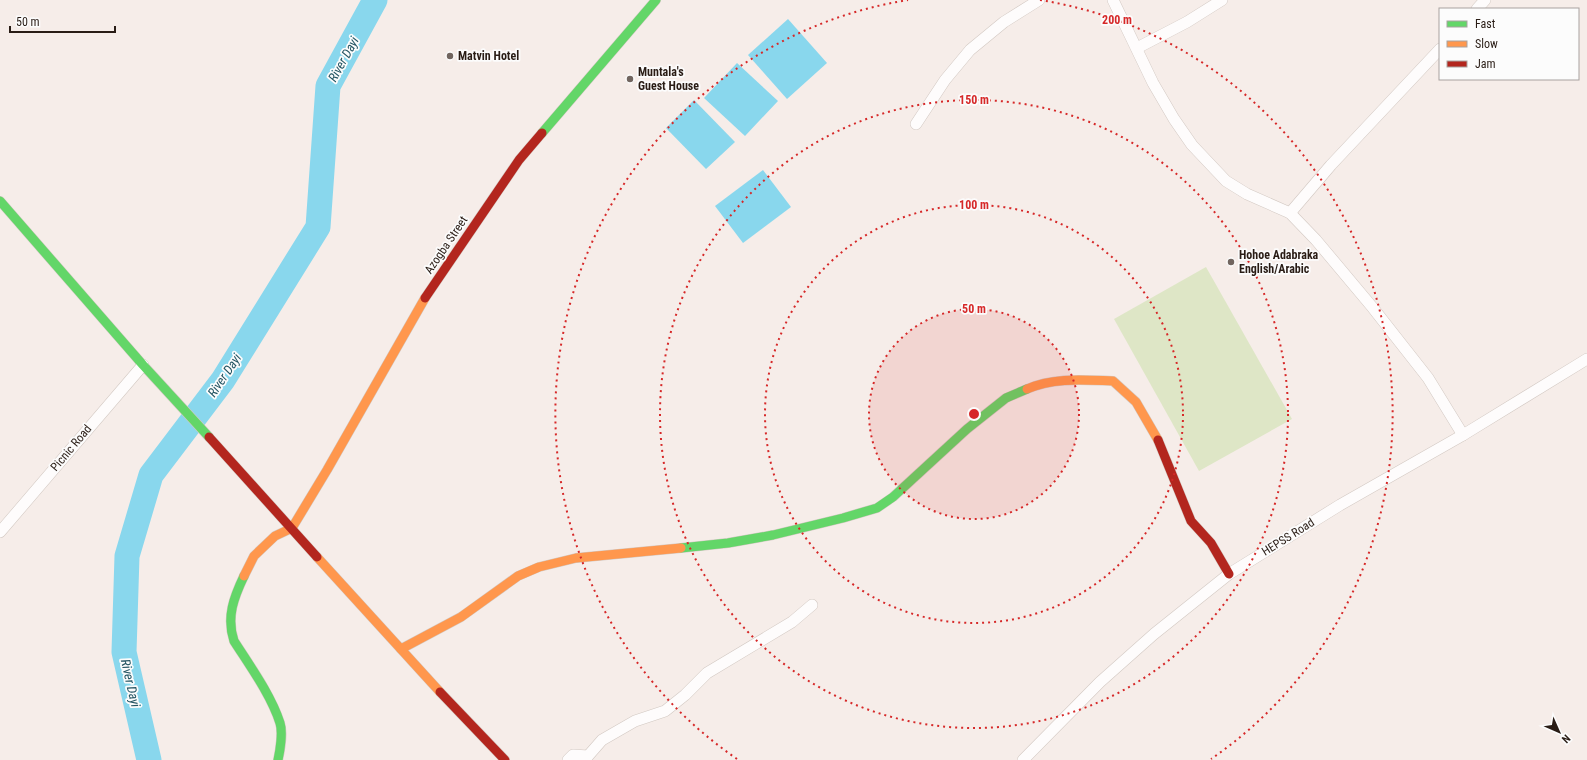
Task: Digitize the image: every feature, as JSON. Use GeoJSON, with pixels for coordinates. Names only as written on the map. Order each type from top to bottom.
{"type":"FeatureCollection","features":[{"type":"Feature","properties":{"kind":"main road","name":"Azogba Street"},"geometry":{"type":"LineString","coordinates":[[292,528],[327,470],[420,306],[479,218],[519,160],[656,0]]}},
{"type":"Feature","properties":{"kind":"main road"},"geometry":{"type":"LineString","coordinates":[[0,201],[175,401],[461,715],[505,760]]}},
{"type":"Feature","properties":{"kind":"main road"},"geometry":{"type":"LineString","coordinates":[[401,649],[461,617],[518,576],[539,567],[576,558],[728,543],[773,535],[877,508],[893,497],[967,429],[1006,398],[1034,386],[1063,380],[1113,380],[1136,402],[1159,442],[1191,521],[1212,543],[1229,574]]}},
{"type":"Feature","properties":{"kind":"main road"},"geometry":{"type":"LineString","coordinates":[[278,760],[281,724],[264,688],[234,641],[232,635],[231,616],[234,597],[254,556],[275,536],[292,528]]}},
{"type":"Feature","properties":{"kind":"street"},"geometry":{"type":"LineString","coordinates":[[916,124],[945,80],[970,50],[1004,22],[1039,0]]}},
{"type":"Feature","properties":{"kind":"street"},"geometry":{"type":"LineString","coordinates":[[1113,0],[1153,83],[1174,119],[1205,160],[1226,181],[1247,194],[1290,213],[1316,240],[1428,378],[1463,435]]}},
{"type":"Feature","properties":{"kind":"street"},"geometry":{"type":"LineString","coordinates":[[1137,48],[1187,22],[1222,0]]}},
{"type":"Feature","properties":{"kind":"street"},"geometry":{"type":"LineString","coordinates":[[1478,8],[1485,0]]}},
{"type":"Feature","properties":{"kind":"street"},"geometry":{"type":"LineString","coordinates":[[1290,213],[1331,165],[1439,50]]}},
{"type":"Feature","properties":{"kind":"street","name":"HEPSS Road"},"geometry":{"type":"LineString","coordinates":[[1023,760],[1106,677],[1154,634],[1229,574],[1340,505],[1463,435],[1587,359]]}},
{"type":"Feature","properties":{"kind":"street","name":"Picnic Road"},"geometry":{"type":"LineString","coordinates":[[0,532],[143,365]]}},
{"type":"Feature","properties":{"kind":"street"},"geometry":{"type":"LineString","coordinates":[[568,760],[573,755],[588,756],[602,740],[635,721],[665,711],[685,695],[707,673],[792,622],[812,605]]}},
{"type":"Feature","properties":{"kind":"green space"},"geometry":{"type":"Polygon","coordinates":[[[1206,267],[1292,419],[1199,471],[1114,319],[1206,267]]]}},
{"type":"Feature","properties":{"kind":"water"},"geometry":{"type":"Polygon","coordinates":[[[788,19],[827,63],[787,99],[748,55],[788,19]]]}},
{"type":"Feature","properties":{"kind":"water"},"geometry":{"type":"Polygon","coordinates":[[[737,63],[778,101],[745,136],[704,98],[737,63]]]}},
{"type":"Feature","properties":{"kind":"water"},"geometry":{"type":"Polygon","coordinates":[[[694,100],[735,142],[706,169],[666,128],[694,100]]]}},
{"type":"Feature","properties":{"kind":"water"},"geometry":{"type":"Polygon","coordinates":[[[763,170],[791,207],[743,243],[715,206],[763,170]]]}},
{"type":"Feature","properties":{"kind":"waterway","name":"River Dayi"},"geometry":{"type":"LineString","coordinates":[[149,760],[124,652],[127,556],[151,475],[223,380],[318,227],[328,86],[375,0]]}},
{"type":"Feature","properties":{"kind":"traffic: fast"},"geometry":{"type":"LineString","coordinates":[[542,133],[656,0]]}},
{"type":"Feature","properties":{"kind":"traffic: fast"},"geometry":{"type":"LineString","coordinates":[[0,201],[143,365],[209,437]]}},
{"type":"Feature","properties":{"kind":"traffic: fast"},"geometry":{"type":"LineString","coordinates":[[681,548],[728,543],[773,535],[877,508],[893,497],[967,429],[1006,398],[1027,389]]}},
{"type":"Feature","properties":{"kind":"traffic: fast"},"geometry":{"type":"LineString","coordinates":[[244,576],[232,607],[232,632],[234,641],[266,691],[280,723],[281,736],[278,760]]}},
{"type":"Feature","properties":{"kind":"traffic: slow"},"geometry":{"type":"LineString","coordinates":[[244,576],[254,556],[275,536],[292,528],[327,470],[425,298]]}},
{"type":"Feature","properties":{"kind":"traffic: slow"},"geometry":{"type":"LineString","coordinates":[[1027,389],[1037,385],[1058,381],[1113,381],[1136,402],[1158,440]]}},
{"type":"Feature","properties":{"kind":"traffic: slow"},"geometry":{"type":"LineString","coordinates":[[401,649],[461,617],[518,576],[539,567],[576,558],[681,548]]}},
{"type":"Feature","properties":{"kind":"traffic: slow"},"geometry":{"type":"LineString","coordinates":[[317,557],[440,692]]}},
{"type":"Feature","properties":{"kind":"traffic: jam"},"geometry":{"type":"LineString","coordinates":[[425,298],[519,160],[542,133]]}},
{"type":"Feature","properties":{"kind":"traffic: jam"},"geometry":{"type":"LineString","coordinates":[[209,437],[317,557]]}},
{"type":"Feature","properties":{"kind":"traffic: jam"},"geometry":{"type":"LineString","coordinates":[[1158,440],[1191,521],[1211,543],[1229,574]]}},
{"type":"Feature","properties":{"kind":"traffic: jam"},"geometry":{"type":"LineString","coordinates":[[440,692],[505,760]]}},
{"type":"Feature","properties":{"kind":"place","name":"Matvin Hotel"},"geometry":{"type":"Point","coordinates":[450,56]}},
{"type":"Feature","properties":{"kind":"place","name":"Muntala's Guest House"},"geometry":{"type":"Point","coordinates":[630,79]}},
{"type":"Feature","properties":{"kind":"place","name":"Hohoe Adabraka English/Arabic"},"geometry":{"type":"Point","coordinates":[1231,262]}}]}
